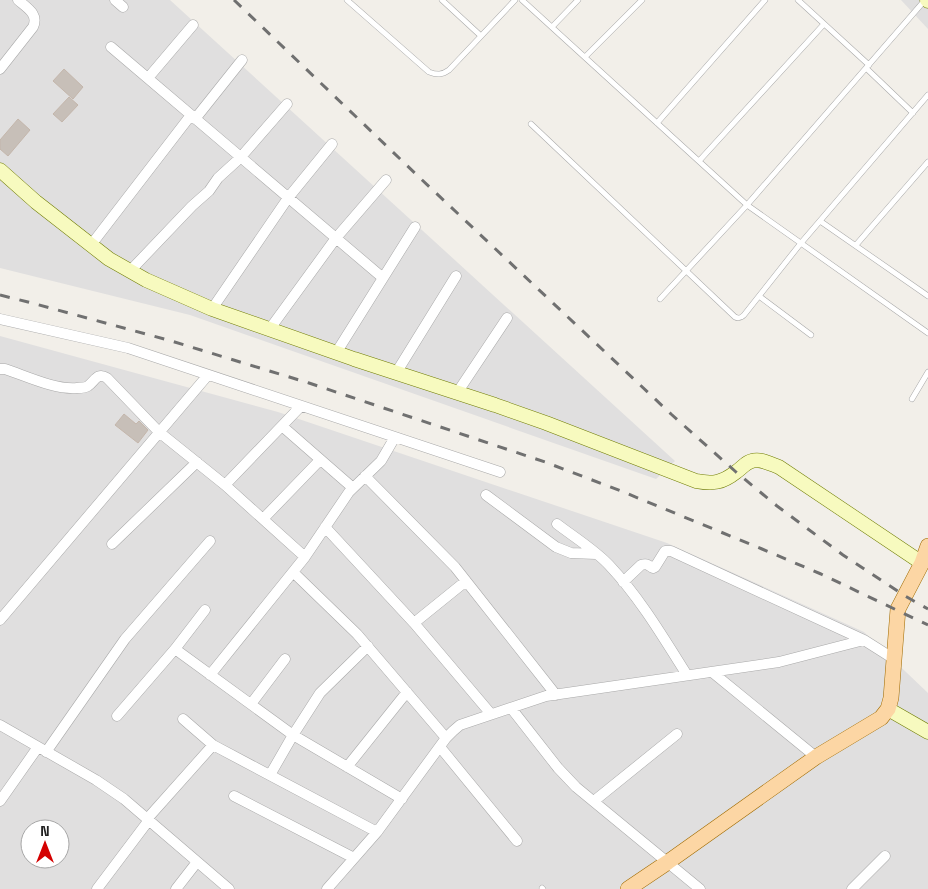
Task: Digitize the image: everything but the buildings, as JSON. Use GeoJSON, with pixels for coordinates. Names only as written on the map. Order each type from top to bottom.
{"type":"FeatureCollection","features":[{"type":"Feature","properties":{"kind":"main road"},"geometry":{"type":"LineString","coordinates":[[628,889],[816,757],[881,718],[888,709],[891,698],[898,609],[922,563],[928,546]]}},
{"type":"Feature","properties":{"kind":"street"},"geometry":{"type":"LineString","coordinates":[[0,68],[35,23],[33,12],[18,0]]}},
{"type":"Feature","properties":{"kind":"street"},"geometry":{"type":"LineString","coordinates":[[148,78],[193,25]]}},
{"type":"Feature","properties":{"kind":"street"},"geometry":{"type":"LineString","coordinates":[[111,46],[383,278]]}},
{"type":"Feature","properties":{"kind":"street"},"geometry":{"type":"LineString","coordinates":[[91,244],[193,117],[242,60]]}},
{"type":"Feature","properties":{"kind":"street"},"geometry":{"type":"LineString","coordinates":[[130,270],[192,206],[210,191],[218,178],[240,158],[287,104]]}},
{"type":"Feature","properties":{"kind":"street"},"geometry":{"type":"LineString","coordinates":[[212,309],[288,198],[332,144]]}},
{"type":"Feature","properties":{"kind":"street"},"geometry":{"type":"LineString","coordinates":[[0,170],[36,202],[109,258],[146,280],[212,309],[336,353],[546,423],[696,481],[706,483],[719,482],[753,460],[778,466],[922,563]]}},
{"type":"Feature","properties":{"kind":"street"},"geometry":{"type":"LineString","coordinates":[[269,330],[336,238],[386,180]]}},
{"type":"Feature","properties":{"kind":"street"},"geometry":{"type":"LineString","coordinates":[[336,353],[415,227]]}},
{"type":"Feature","properties":{"kind":"street"},"geometry":{"type":"LineString","coordinates":[[396,373],[456,276]]}},
{"type":"Feature","properties":{"kind":"street"},"geometry":{"type":"LineString","coordinates":[[457,393],[507,318]]}},
{"type":"Feature","properties":{"kind":"street"},"geometry":{"type":"LineString","coordinates":[[0,319],[128,348],[500,472]]}},
{"type":"Feature","properties":{"kind":"street"},"geometry":{"type":"LineString","coordinates":[[0,369],[64,388],[85,387],[96,378],[104,376],[108,378],[159,432],[225,485],[305,557]]}},
{"type":"Feature","properties":{"kind":"street"},"geometry":{"type":"LineString","coordinates":[[0,620],[208,375]]}},
{"type":"Feature","properties":{"kind":"street"},"geometry":{"type":"LineString","coordinates":[[225,485],[301,406]]}},
{"type":"Feature","properties":{"kind":"street"},"geometry":{"type":"LineString","coordinates":[[282,426],[352,488]]}},
{"type":"Feature","properties":{"kind":"street"},"geometry":{"type":"LineString","coordinates":[[210,675],[305,557],[352,488],[381,461],[395,437]]}},
{"type":"Feature","properties":{"kind":"street"},"geometry":{"type":"LineString","coordinates":[[263,519],[320,460]]}},
{"type":"Feature","properties":{"kind":"street"},"geometry":{"type":"LineString","coordinates":[[112,544],[197,462]]}},
{"type":"Feature","properties":{"kind":"street"},"geometry":{"type":"LineString","coordinates":[[365,476],[455,567],[556,695]]}},
{"type":"Feature","properties":{"kind":"street"},"geometry":{"type":"LineString","coordinates":[[486,495],[556,546],[571,553],[596,554]]}},
{"type":"Feature","properties":{"kind":"street"},"geometry":{"type":"LineString","coordinates":[[557,524],[609,565],[650,616],[687,675]]}},
{"type":"Feature","properties":{"kind":"street"},"geometry":{"type":"LineString","coordinates":[[325,527],[414,623],[491,714]]}},
{"type":"Feature","properties":{"kind":"street"},"geometry":{"type":"LineString","coordinates":[[0,801],[42,749],[125,638],[210,541]]}},
{"type":"Feature","properties":{"kind":"street"},"geometry":{"type":"LineString","coordinates":[[623,582],[641,565],[647,564],[653,568],[655,567],[663,554],[669,550],[864,640],[894,659]]}},
{"type":"Feature","properties":{"kind":"street"},"geometry":{"type":"LineString","coordinates":[[293,572],[343,619],[368,646],[446,738]]}},
{"type":"Feature","properties":{"kind":"street"},"geometry":{"type":"LineString","coordinates":[[414,623],[466,581]]}},
{"type":"Feature","properties":{"kind":"street"},"geometry":{"type":"LineString","coordinates":[[117,716],[175,649],[205,610]]}},
{"type":"Feature","properties":{"kind":"street"},"geometry":{"type":"LineString","coordinates":[[327,889],[377,832],[446,738],[460,725],[538,698],[787,660],[864,640]]}},
{"type":"Feature","properties":{"kind":"street"},"geometry":{"type":"LineString","coordinates":[[270,775],[320,693],[368,646]]}},
{"type":"Feature","properties":{"kind":"street"},"geometry":{"type":"LineString","coordinates":[[175,649],[293,735],[402,799]]}},
{"type":"Feature","properties":{"kind":"street"},"geometry":{"type":"LineString","coordinates":[[251,704],[285,659]]}},
{"type":"Feature","properties":{"kind":"street"},"geometry":{"type":"LineString","coordinates":[[712,672],[816,757]]}},
{"type":"Feature","properties":{"kind":"street"},"geometry":{"type":"LineString","coordinates":[[347,767],[407,692]]}},
{"type":"Feature","properties":{"kind":"street"},"geometry":{"type":"LineString","coordinates":[[510,708],[558,768],[576,787],[700,889]]}},
{"type":"Feature","properties":{"kind":"street"},"geometry":{"type":"LineString","coordinates":[[888,709],[924,729],[928,741]]}},
{"type":"Feature","properties":{"kind":"street"},"geometry":{"type":"LineString","coordinates":[[182,718],[213,744],[377,832]]}},
{"type":"Feature","properties":{"kind":"street"},"geometry":{"type":"LineString","coordinates":[[0,726],[110,789],[229,889]]}},
{"type":"Feature","properties":{"kind":"street"},"geometry":{"type":"LineString","coordinates":[[594,801],[677,734]]}},
{"type":"Feature","properties":{"kind":"street"},"geometry":{"type":"LineString","coordinates":[[97,889],[148,819],[213,744]]}},
{"type":"Feature","properties":{"kind":"street"},"geometry":{"type":"LineString","coordinates":[[440,747],[517,841]]}},
{"type":"Feature","properties":{"kind":"street"},"geometry":{"type":"LineString","coordinates":[[234,796],[354,858]]}},
{"type":"Feature","properties":{"kind":"street"},"geometry":{"type":"LineString","coordinates":[[852,889],[885,856]]}},
{"type":"Feature","properties":{"kind":"street"},"geometry":{"type":"LineString","coordinates":[[176,889],[197,862]]}},
{"type":"Feature","properties":{"kind":"lane"},"geometry":{"type":"LineString","coordinates":[[347,0],[429,72],[436,75],[443,74],[449,70],[515,0]]}},
{"type":"Feature","properties":{"kind":"lane"},"geometry":{"type":"LineString","coordinates":[[442,0],[481,36]]}},
{"type":"Feature","properties":{"kind":"lane"},"geometry":{"type":"LineString","coordinates":[[522,0],[747,205],[928,333]]}},
{"type":"Feature","properties":{"kind":"lane"},"geometry":{"type":"LineString","coordinates":[[552,27],[578,0]]}},
{"type":"Feature","properties":{"kind":"lane"},"geometry":{"type":"LineString","coordinates":[[585,57],[642,0]]}},
{"type":"Feature","properties":{"kind":"lane"},"geometry":{"type":"LineString","coordinates":[[657,123],[765,0]]}},
{"type":"Feature","properties":{"kind":"lane"},"geometry":{"type":"LineString","coordinates":[[798,0],[913,113]]}},
{"type":"Feature","properties":{"kind":"lane"},"geometry":{"type":"LineString","coordinates":[[660,299],[747,205],[867,66],[927,0]]}},
{"type":"Feature","properties":{"kind":"lane"},"geometry":{"type":"LineString","coordinates":[[699,161],[824,24]]}},
{"type":"Feature","properties":{"kind":"lane"},"geometry":{"type":"LineString","coordinates":[[531,124],[734,317],[738,318],[742,317],[801,243],[928,95]]}},
{"type":"Feature","properties":{"kind":"lane"},"geometry":{"type":"LineString","coordinates":[[856,245],[928,162]]}},
{"type":"Feature","properties":{"kind":"lane"},"geometry":{"type":"LineString","coordinates":[[820,221],[928,296]]}},
{"type":"Feature","properties":{"kind":"lane"},"geometry":{"type":"LineString","coordinates":[[759,296],[811,334]]}},
{"type":"Feature","properties":{"kind":"lane"},"geometry":{"type":"LineString","coordinates":[[912,399],[928,372]]}},
{"type":"Feature","properties":{"kind":"shaded area"},"geometry":{"type":"Polygon","coordinates":[[[0,0],[170,0],[675,461],[656,479],[190,315],[0,268],[0,0]]]}},
{"type":"Feature","properties":{"kind":"shaded area"},"geometry":{"type":"Polygon","coordinates":[[[901,0],[928,0],[928,29],[901,0]]]}},
{"type":"Feature","properties":{"kind":"shaded area"},"geometry":{"type":"Polygon","coordinates":[[[0,336],[278,412],[667,543],[864,632],[928,693],[928,889],[0,889],[0,336]]]}},
{"type":"Feature","properties":{"kind":"railway"},"geometry":{"type":"LineString","coordinates":[[234,0],[420,178],[671,414],[736,472],[777,506],[843,555],[928,609]]}},
{"type":"Feature","properties":{"kind":"railway"},"geometry":{"type":"LineString","coordinates":[[0,295],[168,340],[309,383],[545,462],[621,491],[821,574],[928,625]]}}]}
